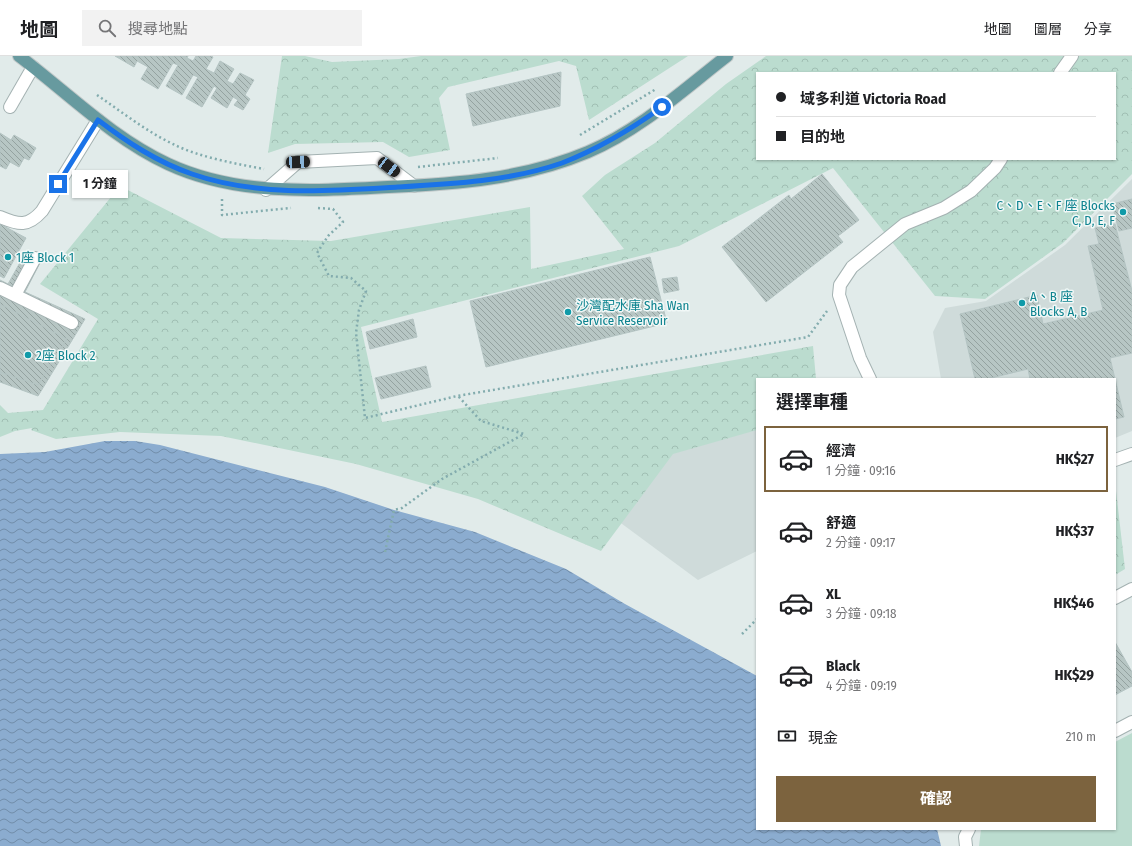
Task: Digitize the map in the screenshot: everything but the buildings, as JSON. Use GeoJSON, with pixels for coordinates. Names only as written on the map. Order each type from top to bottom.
{"type":"FeatureCollection","features":[{"type":"Feature","properties":{"kind":"main road"},"geometry":{"type":"LineString","coordinates":[[19,56],[98,120],[147,154],[192,174],[226,183],[266,190],[314,190],[414,186],[506,177],[560,163],[590,152],[640,123],[726,56]]}},
{"type":"Feature","properties":{"kind":"street"},"geometry":{"type":"LineString","coordinates":[[1061,72],[1072,56]]}},
{"type":"Feature","properties":{"kind":"street"},"geometry":{"type":"LineString","coordinates":[[10,107],[33,67]]}},
{"type":"Feature","properties":{"kind":"street"},"geometry":{"type":"LineString","coordinates":[[0,217],[14,223],[25,223],[36,218],[42,211],[98,120]]}},
{"type":"Feature","properties":{"kind":"street"},"geometry":{"type":"LineString","coordinates":[[266,190],[298,162],[377,158],[414,186]]}},
{"type":"Feature","properties":{"kind":"street"},"geometry":{"type":"LineString","coordinates":[[870,378],[860,358],[839,294],[840,285],[852,267],[905,224],[944,208],[971,191],[1000,160]]}},
{"type":"Feature","properties":{"kind":"street"},"geometry":{"type":"LineString","coordinates":[[14,295],[35,258]]}},
{"type":"Feature","properties":{"kind":"street"},"geometry":{"type":"LineString","coordinates":[[0,288],[72,323]]}},
{"type":"Feature","properties":{"kind":"street"},"geometry":{"type":"LineString","coordinates":[[1116,460],[1132,454]]}},
{"type":"Feature","properties":{"kind":"street"},"geometry":{"type":"LineString","coordinates":[[1116,597],[1132,589]]}},
{"type":"Feature","properties":{"kind":"street"},"geometry":{"type":"LineString","coordinates":[[1116,730],[1132,722]]}},
{"type":"Feature","properties":{"kind":"street"},"geometry":{"type":"LineString","coordinates":[[966,846],[965,837],[968,830]]}},
{"type":"Feature","properties":{"kind":"path"},"geometry":{"type":"LineString","coordinates":[[573,138],[661,85]]}},
{"type":"Feature","properties":{"kind":"path"},"geometry":{"type":"LineString","coordinates":[[91,91],[136,122],[176,146],[223,160],[270,171]]}},
{"type":"Feature","properties":{"kind":"path"},"geometry":{"type":"LineString","coordinates":[[417,167],[503,158]]}},
{"type":"Feature","properties":{"kind":"path"},"geometry":{"type":"LineString","coordinates":[[222,202],[222,215],[298,207]]}},
{"type":"Feature","properties":{"kind":"path"},"geometry":{"type":"LineString","coordinates":[[312,208],[333,209],[343,222],[328,236],[317,253],[329,276],[351,278],[366,291],[359,310],[356,333],[365,418],[457,396],[808,337],[839,294]]}},
{"type":"Feature","properties":{"kind":"path"},"geometry":{"type":"LineString","coordinates":[[385,552],[394,510],[402,508],[442,479],[524,434],[481,421],[457,396]]}},
{"type":"Feature","properties":{"kind":"path"},"geometry":{"type":"LineString","coordinates":[[742,634],[756,619]]}},
{"type":"Feature","properties":{"kind":"shaded area"},"geometry":{"type":"Polygon","coordinates":[[[1132,179],[1132,431],[1116,438],[1116,378],[941,378],[933,332],[945,308],[986,301],[1065,245],[1132,179]]]}},
{"type":"Feature","properties":{"kind":"shaded area"},"geometry":{"type":"Polygon","coordinates":[[[756,403],[756,551],[698,580],[587,498],[756,403]]]}},
{"type":"Feature","properties":{"kind":"green space"},"geometry":{"type":"Polygon","coordinates":[[[282,56],[305,56],[332,62],[399,59],[421,56],[688,56],[589,120],[576,66],[559,61],[448,87],[439,98],[450,150],[409,157],[383,142],[295,144],[268,153],[282,56]]]}},
{"type":"Feature","properties":{"kind":"green space"},"geometry":{"type":"Polygon","coordinates":[[[766,56],[1132,56],[1132,174],[1063,243],[985,299],[935,296],[833,168],[679,246],[361,327],[382,422],[813,346],[816,378],[756,378],[756,430],[673,454],[601,551],[478,499],[356,464],[221,436],[120,432],[56,439],[31,430],[32,428],[15,431],[0,437],[0,405],[8,413],[43,410],[98,319],[40,284],[120,186],[221,238],[331,241],[530,207],[531,269],[624,249],[582,196],[605,175],[655,143],[726,84],[766,56]]]}},
{"type":"Feature","properties":{"kind":"green space"},"geometry":{"type":"Polygon","coordinates":[[[1116,491],[1125,569],[1116,574],[1116,491]]]}},
{"type":"Feature","properties":{"kind":"green space"},"geometry":{"type":"Polygon","coordinates":[[[1132,733],[1132,846],[979,846],[981,830],[1116,830],[1116,741],[1132,733]]]}},
{"type":"Feature","properties":{"kind":"water"},"geometry":{"type":"Polygon","coordinates":[[[105,441],[135,441],[160,445],[325,487],[394,510],[475,532],[566,569],[625,604],[756,675],[756,830],[937,830],[941,846],[0,846],[0,454],[45,452],[105,441]]]}},
{"type":"Feature","properties":{"kind":"place","name":"C、D、E、F 座 Blocks C, D, E, F"},"geometry":{"type":"Point","coordinates":[1123,212]}},
{"type":"Feature","properties":{"kind":"place","name":"1座 Block 1"},"geometry":{"type":"Point","coordinates":[8,257]}},
{"type":"Feature","properties":{"kind":"place","name":"A、B 座 Blocks A, B"},"geometry":{"type":"Point","coordinates":[1022,303]}},
{"type":"Feature","properties":{"kind":"place","name":"沙灣配水庫 Sha Wan Service Reservoir"},"geometry":{"type":"Point","coordinates":[568,312]}},
{"type":"Feature","properties":{"kind":"place","name":"2座 Block 2"},"geometry":{"type":"Point","coordinates":[28,355]}},
{"type":"Feature","properties":{"kind":"route"},"geometry":{"type":"LineString","coordinates":[[58,184],[98,120],[147,154],[192,174],[226,183],[266,190],[314,190],[414,186],[479,181],[530,172],[590,152],[640,123],[662,107]]}}]}
